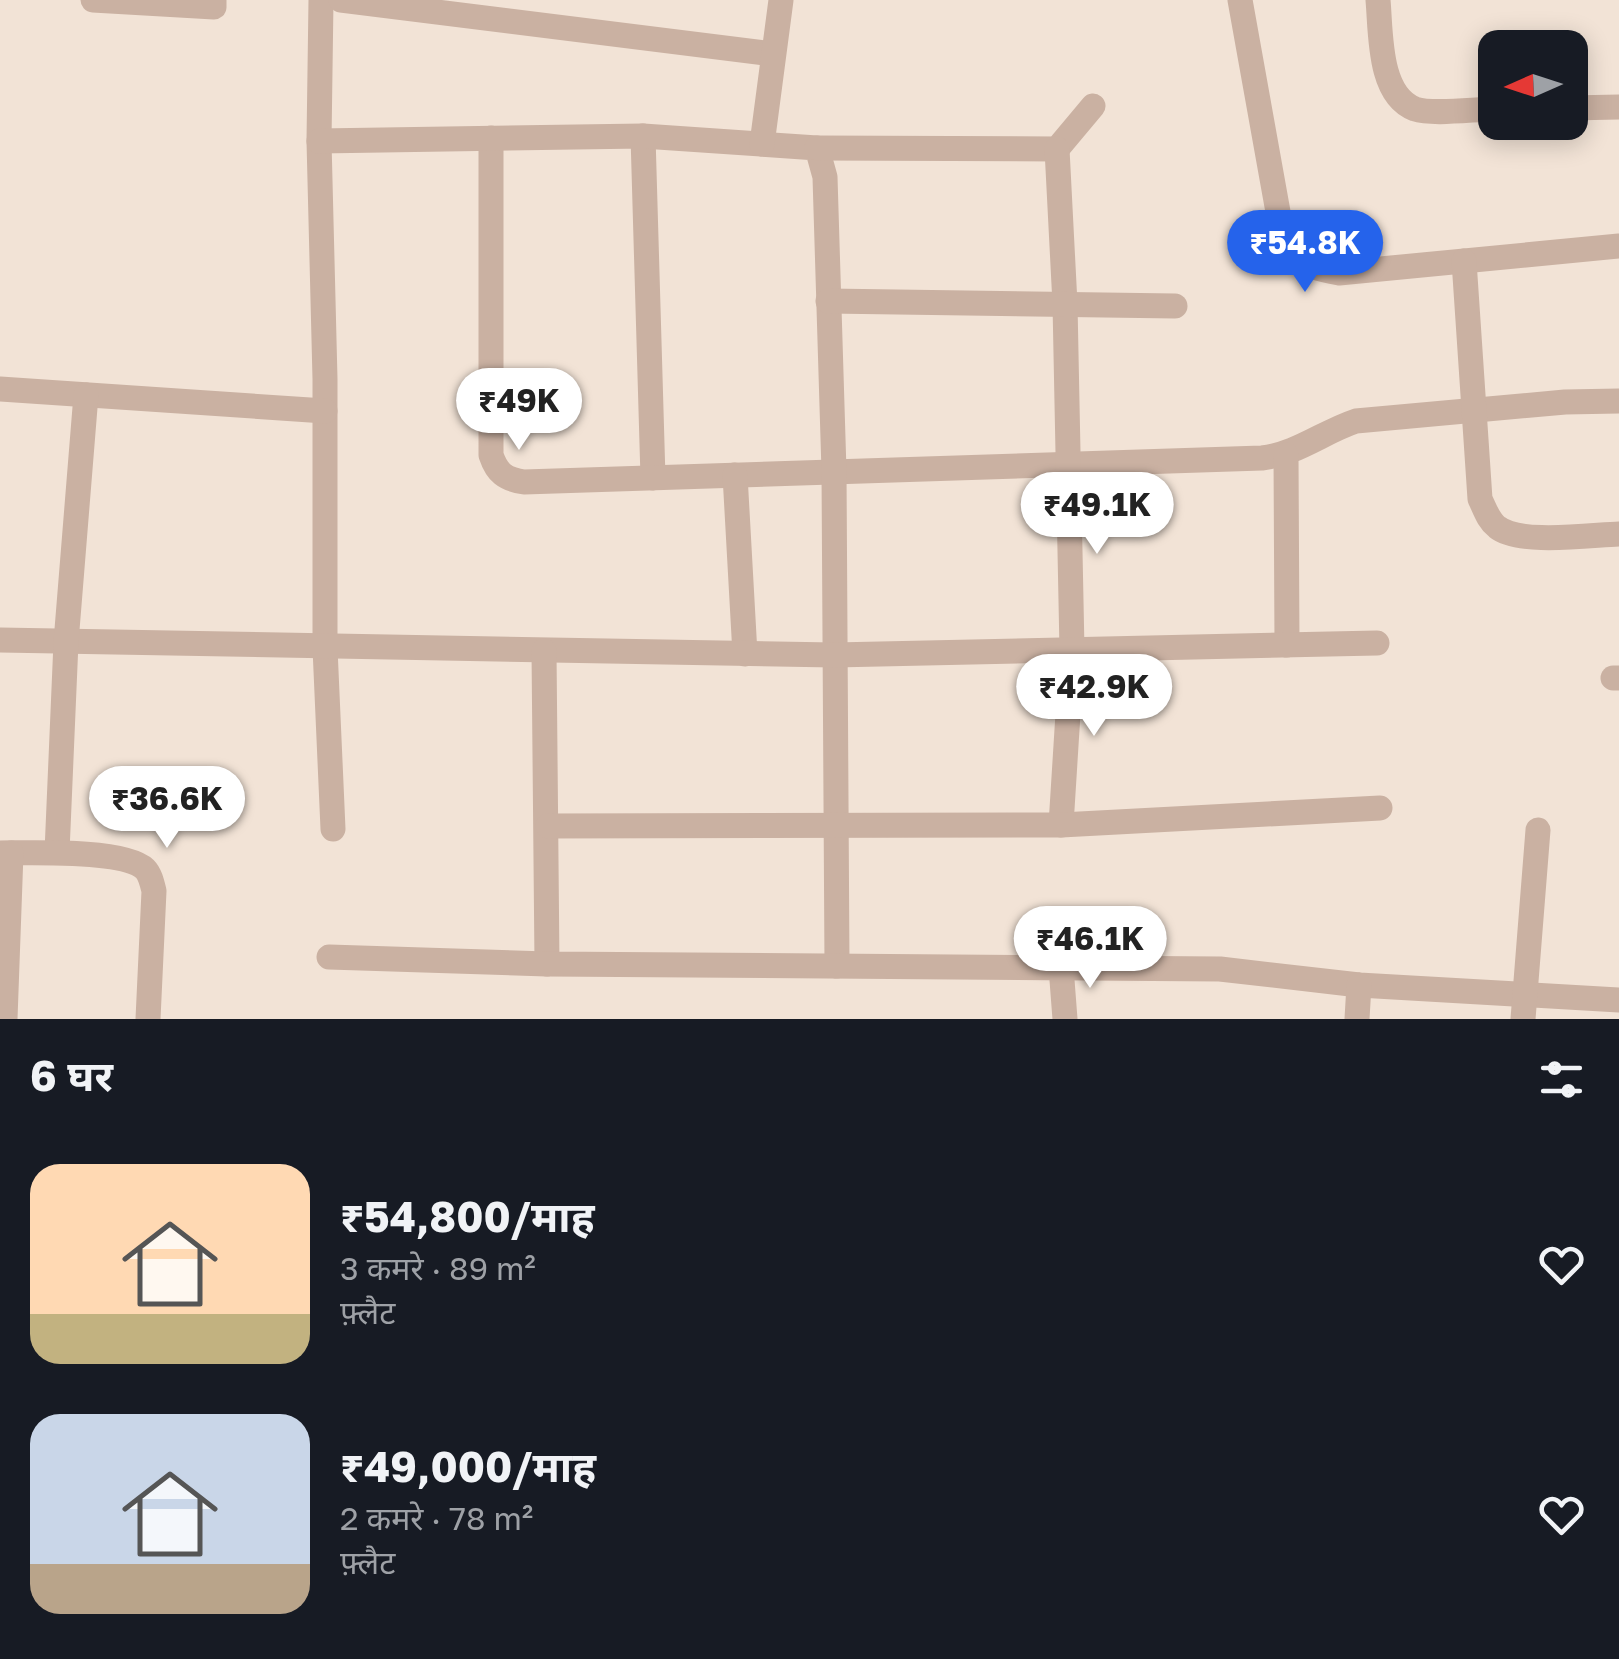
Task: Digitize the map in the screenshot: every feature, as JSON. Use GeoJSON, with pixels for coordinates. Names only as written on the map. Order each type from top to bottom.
{"type":"FeatureCollection","features":[{"type":"Feature","properties":{"kind":"street"},"geometry":{"type":"LineString","coordinates":[[93,0],[214,7],[214,0]]}},
{"type":"Feature","properties":{"kind":"street"},"geometry":{"type":"LineString","coordinates":[[321,0],[318,140],[326,648],[333,829]]}},
{"type":"Feature","properties":{"kind":"street"},"geometry":{"type":"LineString","coordinates":[[341,0],[773,54]]}},
{"type":"Feature","properties":{"kind":"street"},"geometry":{"type":"LineString","coordinates":[[762,144],[781,0]]}},
{"type":"Feature","properties":{"kind":"street"},"geometry":{"type":"LineString","coordinates":[[1240,0],[1280,222],[1295,257],[1310,268],[1338,273],[1619,246]]}},
{"type":"Feature","properties":{"kind":"street"},"geometry":{"type":"LineString","coordinates":[[1378,0],[1388,78],[1398,97],[1415,109],[1478,109]]}},
{"type":"Feature","properties":{"kind":"street"},"geometry":{"type":"LineString","coordinates":[[1061,825],[1072,650],[1065,304],[1057,149],[1092,106]]}},
{"type":"Feature","properties":{"kind":"street"},"geometry":{"type":"LineString","coordinates":[[1588,108],[1619,107]]}},
{"type":"Feature","properties":{"kind":"street"},"geometry":{"type":"LineString","coordinates":[[318,140],[644,136],[818,148],[1057,149]]}},
{"type":"Feature","properties":{"kind":"street"},"geometry":{"type":"LineString","coordinates":[[644,136],[652,478]]}},
{"type":"Feature","properties":{"kind":"street"},"geometry":{"type":"LineString","coordinates":[[491,138],[491,455],[496,470],[509,479],[524,482],[1286,455],[1330,430],[1356,421],[1619,401]]}},
{"type":"Feature","properties":{"kind":"street"},"geometry":{"type":"LineString","coordinates":[[818,148],[824,176],[834,472],[837,966]]}},
{"type":"Feature","properties":{"kind":"street"},"geometry":{"type":"LineString","coordinates":[[1464,261],[1480,499],[1489,519],[1501,531],[1531,537],[1619,534]]}},
{"type":"Feature","properties":{"kind":"street"},"geometry":{"type":"LineString","coordinates":[[828,301],[1175,306]]}},
{"type":"Feature","properties":{"kind":"street"},"geometry":{"type":"LineString","coordinates":[[0,389],[325,411]]}},
{"type":"Feature","properties":{"kind":"street"},"geometry":{"type":"LineString","coordinates":[[58,852],[66,642],[86,394]]}},
{"type":"Feature","properties":{"kind":"street"},"geometry":{"type":"LineString","coordinates":[[1286,455],[1287,645]]}},
{"type":"Feature","properties":{"kind":"street"},"geometry":{"type":"LineString","coordinates":[[735,475],[745,654]]}},
{"type":"Feature","properties":{"kind":"street"},"geometry":{"type":"LineString","coordinates":[[0,640],[834,655],[1377,643]]}},
{"type":"Feature","properties":{"kind":"street"},"geometry":{"type":"LineString","coordinates":[[544,651],[547,964]]}},
{"type":"Feature","properties":{"kind":"street"},"geometry":{"type":"LineString","coordinates":[[548,826],[1061,825],[1380,808]]}},
{"type":"Feature","properties":{"kind":"street"},"geometry":{"type":"LineString","coordinates":[[1523,1006],[1538,830]]}},
{"type":"Feature","properties":{"kind":"street"},"geometry":{"type":"LineString","coordinates":[[4,1019],[6,853],[58,852],[132,860],[148,871],[154,891],[148,1019]]}},
{"type":"Feature","properties":{"kind":"street"},"geometry":{"type":"LineString","coordinates":[[329,957],[547,964],[1220,969],[1523,1006],[1619,1000]]}},
{"type":"Feature","properties":{"kind":"street"},"geometry":{"type":"LineString","coordinates":[[1061,967],[1065,1019]]}},
{"type":"Feature","properties":{"kind":"street"},"geometry":{"type":"LineString","coordinates":[[1357,1019],[1359,984]]}}]}
